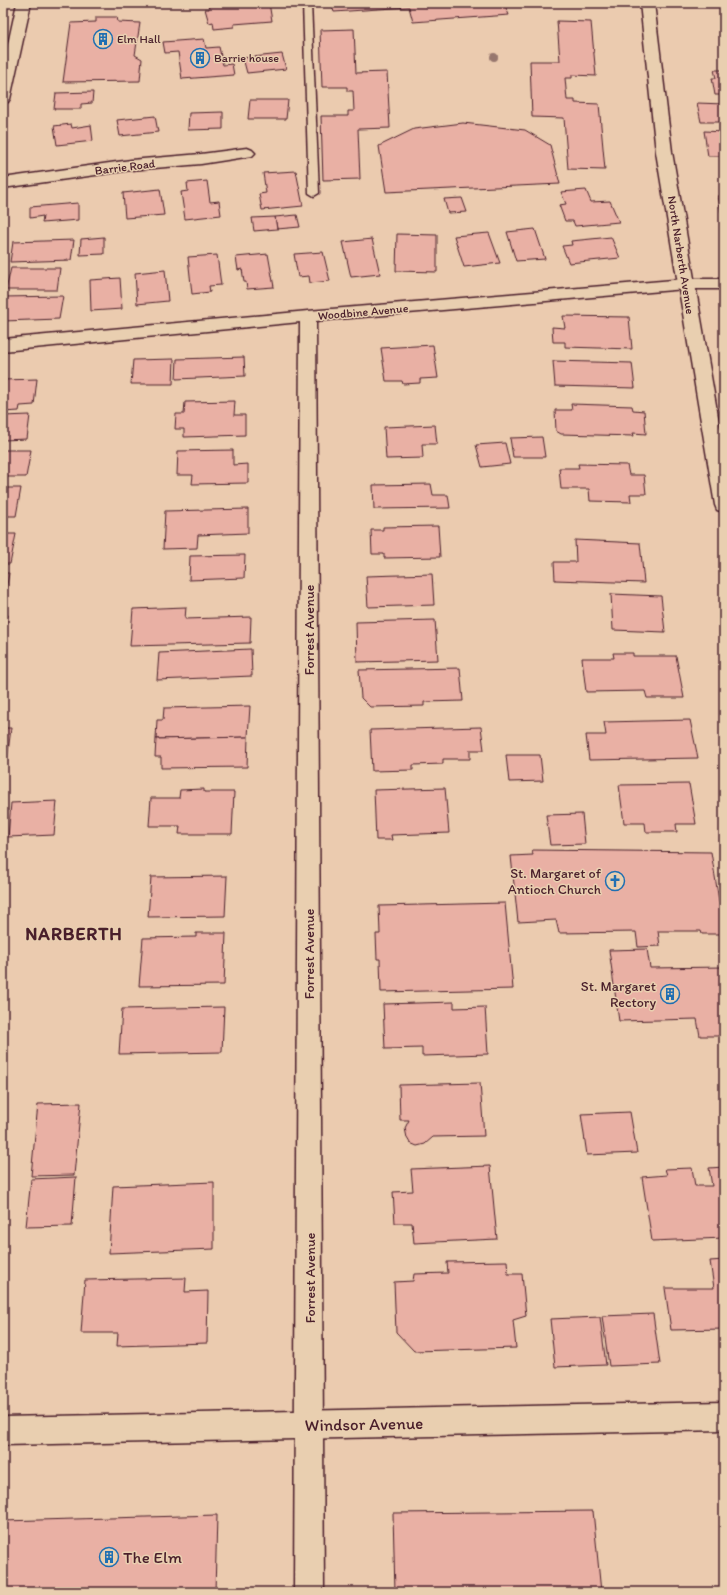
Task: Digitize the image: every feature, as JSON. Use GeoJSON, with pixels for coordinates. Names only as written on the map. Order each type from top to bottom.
{"type":"FeatureCollection","features":[{"type":"Feature","properties":{"kind":"street"},"geometry":{"type":"LineString","coordinates":[[3,99],[24,3]]}},
{"type":"Feature","properties":{"kind":"street","name":"North Narberth Avenue"},"geometry":{"type":"LineString","coordinates":[[647,3],[664,152],[685,284],[724,505]]}},
{"type":"Feature","properties":{"kind":"street","name":"Barrie Road"},"geometry":{"type":"LineString","coordinates":[[3,183],[131,165],[201,159],[247,153]]}},
{"type":"Feature","properties":{"kind":"street","name":"Woodbine Avenue"},"geometry":{"type":"LineString","coordinates":[[3,345],[308,316],[685,284],[724,284]]}},
{"type":"Feature","properties":{"kind":"street","name":"Forrest Avenue"},"geometry":{"type":"LineString","coordinates":[[308,316],[309,1592]]}},
{"type":"Feature","properties":{"kind":"street","name":"Windsor Avenue"},"geometry":{"type":"LineString","coordinates":[[3,1431],[724,1416]]}},
{"type":"Feature","properties":{"kind":"lane"},"geometry":{"type":"LineString","coordinates":[[307,3],[314,193]]}},
{"type":"Feature","properties":{"kind":"building"},"geometry":{"type":"Polygon","coordinates":[[[214,3],[269,3],[272,21],[234,24],[234,27],[214,29],[213,22],[209,23],[205,9],[209,9],[208,4],[214,3]]]}},
{"type":"Feature","properties":{"kind":"building"},"geometry":{"type":"Polygon","coordinates":[[[331,3],[504,3],[509,15],[413,22],[409,7],[334,12],[331,3]]]}},
{"type":"Feature","properties":{"kind":"building","name":"Elm Hall"},"geometry":{"type":"Polygon","coordinates":[[[96,17],[117,17],[118,22],[140,23],[135,55],[142,59],[140,81],[63,82],[71,23],[96,22],[96,17]]]}},
{"type":"Feature","properties":{"kind":"building"},"geometry":{"type":"Polygon","coordinates":[[[557,21],[591,22],[596,76],[572,75],[572,78],[565,78],[567,100],[575,100],[575,103],[599,104],[605,170],[568,169],[564,118],[532,117],[530,61],[560,61],[557,21]]]}},
{"type":"Feature","properties":{"kind":"building"},"geometry":{"type":"Polygon","coordinates":[[[354,29],[356,73],[387,72],[390,128],[358,129],[360,179],[323,180],[321,116],[348,116],[348,111],[354,111],[353,91],[347,91],[347,87],[322,87],[320,30],[354,29]]]}},
{"type":"Feature","properties":{"kind":"building","name":"Barrie house"},"geometry":{"type":"Polygon","coordinates":[[[204,39],[206,48],[219,47],[223,65],[232,64],[234,75],[182,79],[178,52],[165,53],[163,42],[204,39]]]}},
{"type":"Feature","properties":{"kind":"building"},"geometry":{"type":"Polygon","coordinates":[[[282,54],[286,69],[247,73],[243,58],[282,54]]]}},
{"type":"Feature","properties":{"kind":"building"},"geometry":{"type":"Polygon","coordinates":[[[714,70],[724,70],[724,95],[715,95],[712,78],[716,78],[714,70]]]}},
{"type":"Feature","properties":{"kind":"building"},"geometry":{"type":"Polygon","coordinates":[[[93,92],[92,103],[81,104],[81,109],[54,109],[56,93],[93,92]]]}},
{"type":"Feature","properties":{"kind":"building"},"geometry":{"type":"Polygon","coordinates":[[[250,100],[288,100],[286,119],[248,119],[250,100]]]}},
{"type":"Feature","properties":{"kind":"building"},"geometry":{"type":"Polygon","coordinates":[[[697,103],[724,104],[724,122],[701,122],[697,103]]]}},
{"type":"Feature","properties":{"kind":"building"},"geometry":{"type":"Polygon","coordinates":[[[223,112],[223,129],[188,130],[189,113],[223,112]]]}},
{"type":"Feature","properties":{"kind":"building"},"geometry":{"type":"Polygon","coordinates":[[[155,116],[158,132],[120,136],[117,120],[155,116]]]}},
{"type":"Feature","properties":{"kind":"building"},"geometry":{"type":"Polygon","coordinates":[[[463,123],[525,130],[550,145],[560,184],[386,192],[379,146],[414,129],[463,123]]]}},
{"type":"Feature","properties":{"kind":"building"},"geometry":{"type":"Polygon","coordinates":[[[71,124],[72,128],[91,125],[93,141],[57,145],[54,126],[71,124]]]}},
{"type":"Feature","properties":{"kind":"building"},"geometry":{"type":"Polygon","coordinates":[[[704,131],[724,132],[724,156],[708,156],[704,131]]]}},
{"type":"Feature","properties":{"kind":"building"},"geometry":{"type":"Polygon","coordinates":[[[296,171],[303,206],[262,210],[259,194],[266,193],[263,173],[296,171]]]}},
{"type":"Feature","properties":{"kind":"building"},"geometry":{"type":"Polygon","coordinates":[[[207,181],[210,202],[219,201],[221,215],[185,219],[181,192],[188,191],[187,183],[207,181]]]}},
{"type":"Feature","properties":{"kind":"building"},"geometry":{"type":"Polygon","coordinates":[[[160,189],[164,215],[125,218],[123,193],[160,189]]]}},
{"type":"Feature","properties":{"kind":"building"},"geometry":{"type":"Polygon","coordinates":[[[586,190],[591,202],[610,201],[619,222],[575,226],[573,221],[565,221],[559,205],[566,204],[561,192],[586,190]]]}},
{"type":"Feature","properties":{"kind":"building"},"geometry":{"type":"Polygon","coordinates":[[[718,196],[724,196],[724,212],[721,212],[718,196]]]}},
{"type":"Feature","properties":{"kind":"building"},"geometry":{"type":"Polygon","coordinates":[[[462,198],[467,212],[448,213],[444,199],[462,198]]]}},
{"type":"Feature","properties":{"kind":"building"},"geometry":{"type":"Polygon","coordinates":[[[78,203],[78,220],[42,223],[43,216],[30,218],[30,207],[78,203]]]}},
{"type":"Feature","properties":{"kind":"building"},"geometry":{"type":"Polygon","coordinates":[[[297,215],[300,227],[277,229],[275,217],[297,215]]]}},
{"type":"Feature","properties":{"kind":"building"},"geometry":{"type":"Polygon","coordinates":[[[275,217],[277,229],[254,231],[252,218],[275,217]]]}},
{"type":"Feature","properties":{"kind":"building"},"geometry":{"type":"Polygon","coordinates":[[[535,229],[545,259],[516,261],[507,232],[535,229]]]}},
{"type":"Feature","properties":{"kind":"building"},"geometry":{"type":"Polygon","coordinates":[[[489,233],[500,263],[464,267],[454,236],[489,233]]]}},
{"type":"Feature","properties":{"kind":"building"},"geometry":{"type":"Polygon","coordinates":[[[397,234],[437,235],[437,272],[396,271],[397,234]]]}},
{"type":"Feature","properties":{"kind":"building"},"geometry":{"type":"Polygon","coordinates":[[[104,237],[104,254],[80,255],[81,239],[104,237]]]}},
{"type":"Feature","properties":{"kind":"building"},"geometry":{"type":"Polygon","coordinates":[[[611,237],[620,258],[569,263],[562,246],[572,245],[571,241],[611,237]]]}},
{"type":"Feature","properties":{"kind":"building"},"geometry":{"type":"Polygon","coordinates":[[[372,239],[380,274],[351,277],[343,242],[372,239]]]}},
{"type":"Feature","properties":{"kind":"building"},"geometry":{"type":"Polygon","coordinates":[[[74,240],[71,260],[10,262],[13,242],[74,240]]]}},
{"type":"Feature","properties":{"kind":"building"},"geometry":{"type":"Polygon","coordinates":[[[323,252],[330,281],[310,283],[309,276],[298,277],[294,254],[323,252]]]}},
{"type":"Feature","properties":{"kind":"building"},"geometry":{"type":"Polygon","coordinates":[[[268,254],[274,287],[247,289],[246,282],[244,282],[242,269],[238,270],[236,257],[268,254]]]}},
{"type":"Feature","properties":{"kind":"building"},"geometry":{"type":"Polygon","coordinates":[[[217,255],[221,285],[209,286],[210,292],[192,294],[188,257],[217,255]]]}},
{"type":"Feature","properties":{"kind":"building"},"geometry":{"type":"Polygon","coordinates":[[[11,268],[60,268],[57,290],[6,290],[11,268]]]}},
{"type":"Feature","properties":{"kind":"building"},"geometry":{"type":"Polygon","coordinates":[[[165,270],[168,301],[137,304],[135,273],[165,270]]]}},
{"type":"Feature","properties":{"kind":"building"},"geometry":{"type":"Polygon","coordinates":[[[120,278],[122,309],[91,311],[90,280],[120,278]]]}},
{"type":"Feature","properties":{"kind":"building"},"geometry":{"type":"Polygon","coordinates":[[[63,296],[59,319],[3,321],[3,297],[63,296]]]}},
{"type":"Feature","properties":{"kind":"building"},"geometry":{"type":"Polygon","coordinates":[[[563,316],[629,317],[632,349],[565,347],[565,342],[553,342],[552,327],[565,328],[563,316]]]}},
{"type":"Feature","properties":{"kind":"building"},"geometry":{"type":"Polygon","coordinates":[[[433,345],[438,378],[420,379],[420,383],[403,384],[402,381],[386,381],[381,348],[433,345]]]}},
{"type":"Feature","properties":{"kind":"building"},"geometry":{"type":"Polygon","coordinates":[[[244,357],[245,376],[176,379],[177,359],[244,357]]]}},
{"type":"Feature","properties":{"kind":"building"},"geometry":{"type":"Polygon","coordinates":[[[174,359],[173,384],[131,384],[133,360],[174,359]]]}},
{"type":"Feature","properties":{"kind":"building"},"geometry":{"type":"Polygon","coordinates":[[[553,361],[632,363],[635,388],[555,386],[553,361]]]}},
{"type":"Feature","properties":{"kind":"building"},"geometry":{"type":"Polygon","coordinates":[[[37,379],[34,405],[20,406],[19,411],[3,412],[3,380],[37,379]]]}},
{"type":"Feature","properties":{"kind":"building"},"geometry":{"type":"Polygon","coordinates":[[[235,401],[234,415],[245,415],[245,435],[184,437],[184,429],[175,429],[176,414],[184,414],[185,402],[235,401]]]}},
{"type":"Feature","properties":{"kind":"building"},"geometry":{"type":"Polygon","coordinates":[[[571,404],[632,406],[633,410],[644,411],[646,434],[633,433],[634,436],[561,434],[556,431],[555,410],[572,410],[571,404]]]}},
{"type":"Feature","properties":{"kind":"building"},"geometry":{"type":"Polygon","coordinates":[[[30,415],[27,439],[3,440],[3,416],[30,415]]]}},
{"type":"Feature","properties":{"kind":"building"},"geometry":{"type":"Polygon","coordinates":[[[435,425],[437,444],[422,444],[423,458],[386,459],[384,427],[435,425]]]}},
{"type":"Feature","properties":{"kind":"building"},"geometry":{"type":"Polygon","coordinates":[[[542,437],[545,457],[513,457],[510,438],[542,437]]]}},
{"type":"Feature","properties":{"kind":"building"},"geometry":{"type":"Polygon","coordinates":[[[505,443],[510,464],[482,467],[476,445],[505,443]]]}},
{"type":"Feature","properties":{"kind":"building"},"geometry":{"type":"Polygon","coordinates":[[[3,450],[31,450],[26,477],[3,477],[3,450]]]}},
{"type":"Feature","properties":{"kind":"building"},"geometry":{"type":"Polygon","coordinates":[[[233,450],[233,465],[248,464],[248,483],[192,484],[193,475],[177,475],[178,451],[233,450]]]}},
{"type":"Feature","properties":{"kind":"building"},"geometry":{"type":"Polygon","coordinates":[[[578,464],[627,465],[629,475],[644,475],[646,494],[630,494],[631,502],[590,501],[589,489],[561,489],[559,468],[579,468],[578,464]]]}},
{"type":"Feature","properties":{"kind":"building"},"geometry":{"type":"Polygon","coordinates":[[[431,484],[433,495],[448,495],[450,508],[374,509],[373,485],[431,484]]]}},
{"type":"Feature","properties":{"kind":"building"},"geometry":{"type":"Polygon","coordinates":[[[3,488],[21,488],[16,516],[3,516],[3,488]]]}},
{"type":"Feature","properties":{"kind":"building"},"geometry":{"type":"Polygon","coordinates":[[[248,509],[248,533],[198,535],[197,548],[163,549],[165,511],[248,509]]]}},
{"type":"Feature","properties":{"kind":"building"},"geometry":{"type":"Polygon","coordinates":[[[438,526],[440,557],[384,558],[384,554],[372,554],[371,530],[383,530],[383,527],[438,526]]]}},
{"type":"Feature","properties":{"kind":"building"},"geometry":{"type":"Polygon","coordinates":[[[3,534],[16,534],[10,564],[3,564],[3,534]]]}},
{"type":"Feature","properties":{"kind":"building"},"geometry":{"type":"Polygon","coordinates":[[[575,540],[640,543],[644,583],[555,580],[554,562],[576,562],[575,540]]]}},
{"type":"Feature","properties":{"kind":"building"},"geometry":{"type":"Polygon","coordinates":[[[245,555],[244,578],[189,580],[190,556],[245,555]]]}},
{"type":"Feature","properties":{"kind":"building"},"geometry":{"type":"Polygon","coordinates":[[[3,573],[9,573],[4,603],[3,603],[3,573]]]}},
{"type":"Feature","properties":{"kind":"building"},"geometry":{"type":"Polygon","coordinates":[[[432,574],[434,605],[368,607],[366,576],[432,574]]]}},
{"type":"Feature","properties":{"kind":"building"},"geometry":{"type":"Polygon","coordinates":[[[611,594],[661,596],[665,632],[613,630],[611,594]]]}},
{"type":"Feature","properties":{"kind":"building"},"geometry":{"type":"Polygon","coordinates":[[[186,607],[185,619],[251,617],[250,643],[130,646],[133,609],[186,607]]]}},
{"type":"Feature","properties":{"kind":"building"},"geometry":{"type":"Polygon","coordinates":[[[3,615],[8,615],[3,647],[3,615]]]}},
{"type":"Feature","properties":{"kind":"building"},"geometry":{"type":"Polygon","coordinates":[[[435,620],[438,660],[357,662],[356,622],[435,620]]]}},
{"type":"Feature","properties":{"kind":"building"},"geometry":{"type":"Polygon","coordinates":[[[251,649],[252,676],[157,680],[159,653],[251,649]]]}},
{"type":"Feature","properties":{"kind":"building"},"geometry":{"type":"Polygon","coordinates":[[[613,653],[633,653],[633,656],[676,656],[684,698],[647,698],[645,691],[586,692],[582,658],[614,658],[613,653]]]}},
{"type":"Feature","properties":{"kind":"building"},"geometry":{"type":"Polygon","coordinates":[[[460,668],[463,701],[424,702],[424,706],[370,707],[361,698],[359,670],[460,668]]]}},
{"type":"Feature","properties":{"kind":"building"},"geometry":{"type":"Polygon","coordinates":[[[250,706],[248,737],[156,739],[157,720],[163,720],[164,708],[250,706]]]}},
{"type":"Feature","properties":{"kind":"building"},"geometry":{"type":"Polygon","coordinates":[[[690,720],[698,758],[589,760],[586,735],[606,735],[604,722],[690,720]]]}},
{"type":"Feature","properties":{"kind":"building"},"geometry":{"type":"Polygon","coordinates":[[[481,727],[484,750],[470,750],[470,759],[443,759],[443,764],[413,765],[413,770],[372,771],[370,730],[481,727]]]}},
{"type":"Feature","properties":{"kind":"building"},"geometry":{"type":"Polygon","coordinates":[[[3,728],[11,728],[7,760],[3,760],[3,728]]]}},
{"type":"Feature","properties":{"kind":"building"},"geometry":{"type":"Polygon","coordinates":[[[248,737],[247,767],[161,768],[161,757],[155,757],[156,739],[248,737]]]}},
{"type":"Feature","properties":{"kind":"building"},"geometry":{"type":"Polygon","coordinates":[[[506,755],[540,755],[543,781],[509,782],[506,755]]]}},
{"type":"Feature","properties":{"kind":"building"},"geometry":{"type":"Polygon","coordinates":[[[689,784],[696,824],[676,824],[677,832],[646,832],[645,823],[624,823],[619,785],[689,784]]]}},
{"type":"Feature","properties":{"kind":"building"},"geometry":{"type":"Polygon","coordinates":[[[445,788],[449,833],[391,835],[392,840],[376,840],[374,790],[445,788]]]}},
{"type":"Feature","properties":{"kind":"building"},"geometry":{"type":"Polygon","coordinates":[[[204,789],[204,792],[234,792],[232,834],[179,834],[180,826],[149,826],[151,798],[179,798],[180,790],[204,789]]]}},
{"type":"Feature","properties":{"kind":"building"},"geometry":{"type":"Polygon","coordinates":[[[57,801],[54,835],[8,837],[11,803],[57,801]]]}},
{"type":"Feature","properties":{"kind":"building"},"geometry":{"type":"Polygon","coordinates":[[[582,814],[585,844],[550,845],[546,815],[582,814]]]}},
{"type":"Feature","properties":{"kind":"building","name":"St. Margaret of Antioch Church"},"geometry":{"type":"Polygon","coordinates":[[[532,850],[711,852],[720,907],[724,907],[724,934],[702,934],[701,931],[658,931],[660,946],[638,947],[636,932],[559,933],[556,920],[518,922],[511,856],[533,855],[532,850]]]}},
{"type":"Feature","properties":{"kind":"building"},"geometry":{"type":"Polygon","coordinates":[[[227,876],[225,916],[148,917],[151,877],[227,876]]]}},
{"type":"Feature","properties":{"kind":"building"},"geometry":{"type":"Polygon","coordinates":[[[505,903],[513,989],[381,992],[380,959],[377,959],[376,934],[380,934],[379,906],[505,903]]]}},
{"type":"Feature","properties":{"kind":"building"},"geometry":{"type":"Polygon","coordinates":[[[196,933],[226,933],[224,985],[139,986],[143,938],[196,937],[196,933]]]}},
{"type":"Feature","properties":{"kind":"building","name":"St. Margaret Rectory"},"geometry":{"type":"Polygon","coordinates":[[[647,949],[650,968],[724,967],[724,1036],[700,1036],[697,1019],[619,1021],[609,950],[647,949]]]}},
{"type":"Feature","properties":{"kind":"building"},"geometry":{"type":"Polygon","coordinates":[[[454,1002],[454,1008],[485,1007],[488,1054],[422,1056],[422,1048],[385,1049],[383,1004],[454,1002]]]}},
{"type":"Feature","properties":{"kind":"building"},"geometry":{"type":"Polygon","coordinates":[[[224,1007],[222,1052],[119,1054],[122,1009],[224,1007]]]}},
{"type":"Feature","properties":{"kind":"building"},"geometry":{"type":"Polygon","coordinates":[[[480,1083],[484,1136],[433,1137],[425,1144],[417,1146],[410,1143],[407,1138],[405,1128],[409,1120],[400,1120],[399,1085],[480,1083]]]}},
{"type":"Feature","properties":{"kind":"building"},"geometry":{"type":"Polygon","coordinates":[[[81,1103],[74,1175],[31,1176],[38,1104],[81,1103]]]}},
{"type":"Feature","properties":{"kind":"building"},"geometry":{"type":"Polygon","coordinates":[[[630,1112],[637,1153],[587,1155],[581,1114],[630,1112]]]}},
{"type":"Feature","properties":{"kind":"building"},"geometry":{"type":"Polygon","coordinates":[[[490,1166],[497,1239],[414,1243],[412,1223],[395,1223],[393,1192],[413,1191],[411,1169],[490,1166]]]}},
{"type":"Feature","properties":{"kind":"building"},"geometry":{"type":"Polygon","coordinates":[[[724,1167],[724,1238],[652,1241],[642,1177],[667,1175],[665,1169],[692,1168],[695,1186],[712,1186],[709,1168],[724,1167]]]}},
{"type":"Feature","properties":{"kind":"building"},"geometry":{"type":"Polygon","coordinates":[[[76,1177],[72,1226],[26,1227],[31,1179],[76,1177]]]}},
{"type":"Feature","properties":{"kind":"building"},"geometry":{"type":"Polygon","coordinates":[[[214,1182],[214,1249],[109,1253],[113,1186],[214,1182]]]}},
{"type":"Feature","properties":{"kind":"building"},"geometry":{"type":"Polygon","coordinates":[[[724,1260],[724,1329],[671,1330],[665,1288],[714,1288],[710,1261],[724,1260]]]}},
{"type":"Feature","properties":{"kind":"building"},"geometry":{"type":"Polygon","coordinates":[[[507,1261],[508,1274],[522,1274],[526,1316],[513,1320],[516,1348],[414,1351],[396,1332],[394,1282],[413,1281],[414,1274],[448,1273],[447,1262],[507,1261]]]}},
{"type":"Feature","properties":{"kind":"building"},"geometry":{"type":"Polygon","coordinates":[[[186,1278],[185,1292],[208,1291],[207,1343],[117,1346],[118,1333],[81,1333],[85,1280],[186,1278]]]}},
{"type":"Feature","properties":{"kind":"building"},"geometry":{"type":"Polygon","coordinates":[[[653,1314],[660,1364],[609,1366],[602,1316],[653,1314]]]}},
{"type":"Feature","properties":{"kind":"building"},"geometry":{"type":"Polygon","coordinates":[[[600,1317],[606,1365],[555,1367],[550,1319],[600,1317]]]}},
{"type":"Feature","properties":{"kind":"building"},"geometry":{"type":"Polygon","coordinates":[[[593,1511],[601,1592],[395,1592],[393,1513],[593,1511]]]}},
{"type":"Feature","properties":{"kind":"building","name":"The Elm"},"geometry":{"type":"Polygon","coordinates":[[[217,1515],[215,1592],[3,1592],[3,1521],[217,1515]]]}},
{"type":"Feature","properties":{"kind":"place","name":"Elm Hall"},"geometry":{"type":"Point","coordinates":[103,39]}},
{"type":"Feature","properties":{"kind":"place","name":"Barrie house"},"geometry":{"type":"Point","coordinates":[200,58]}},
{"type":"Feature","properties":{"kind":"place","name":"St. Margaret of Antioch Church"},"geometry":{"type":"Point","coordinates":[615,881]}},
{"type":"Feature","properties":{"kind":"place","name":"St. Margaret Rectory"},"geometry":{"type":"Point","coordinates":[670,994]}},
{"type":"Feature","properties":{"kind":"place","name":"The Elm"},"geometry":{"type":"Point","coordinates":[109,1557]}},
{"type":"Feature","properties":{"kind":"district","name":"NARBERTH"},"geometry":{"type":"Point","coordinates":[74,934]}}]}
